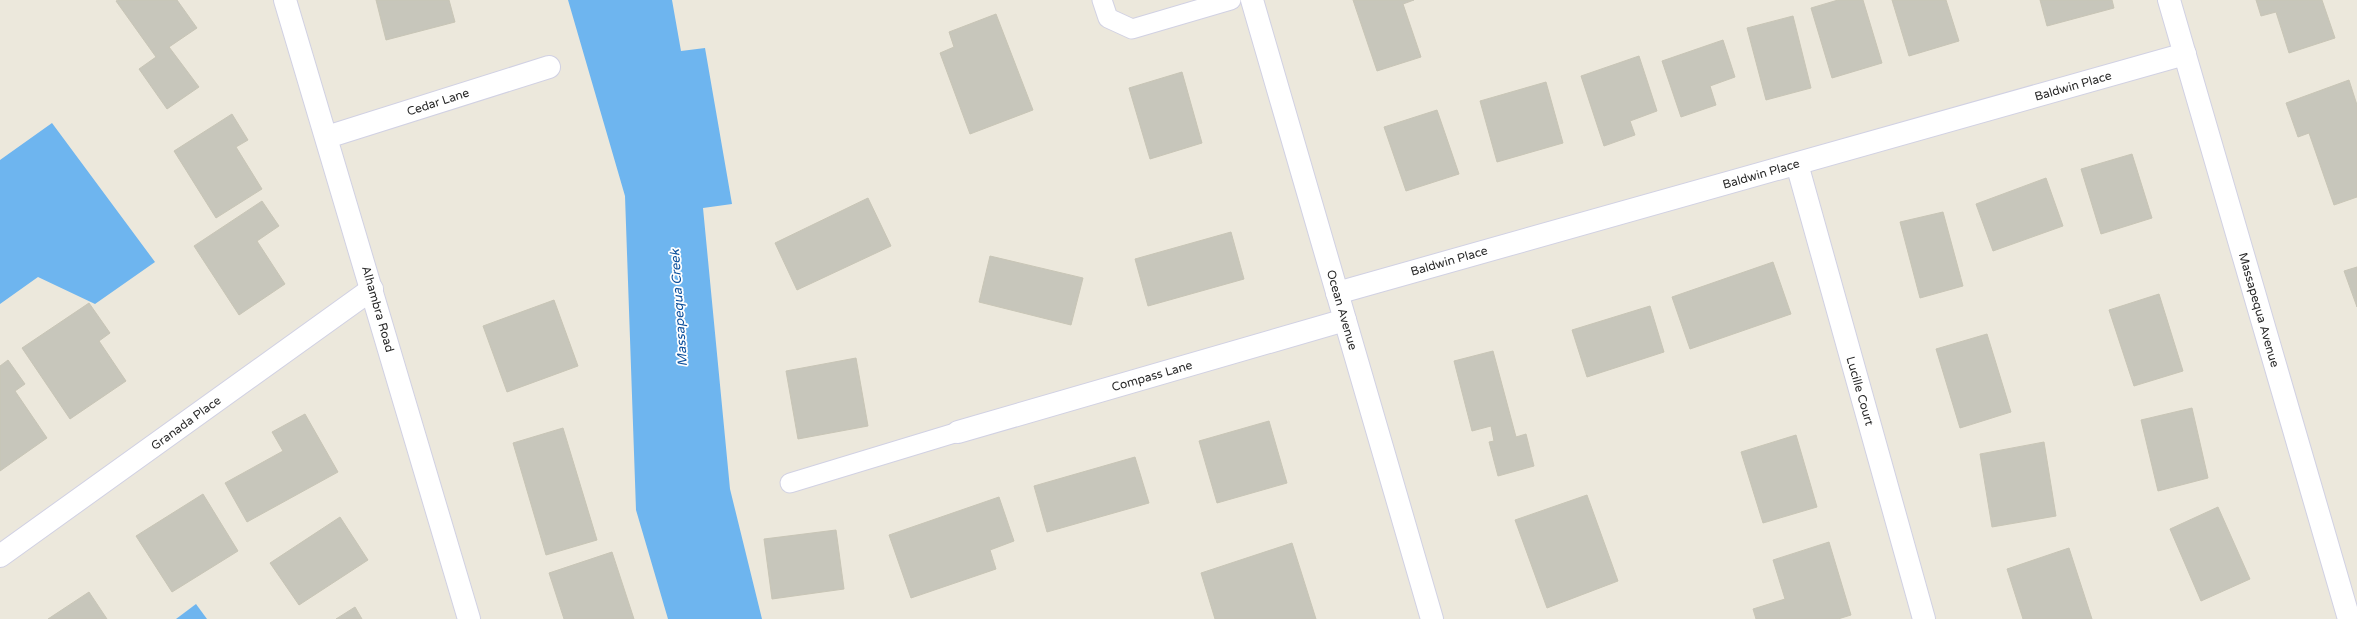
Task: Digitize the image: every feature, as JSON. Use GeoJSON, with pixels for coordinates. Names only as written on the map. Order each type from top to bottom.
{"type":"FeatureCollection","features":[{"type":"Feature","properties":{"kind":"street"},"geometry":{"type":"LineString","coordinates":[[272,0],[296,33]]}},
{"type":"Feature","properties":{"kind":"street","name":"Alhambra Road"},"geometry":{"type":"LineString","coordinates":[[285,0],[327,137],[469,619]]}},
{"type":"Feature","properties":{"kind":"street","name":"Ocean Avenue"},"geometry":{"type":"LineString","coordinates":[[1252,0],[1432,619]]}},
{"type":"Feature","properties":{"kind":"street","name":"Massapequa Avenue"},"geometry":{"type":"LineString","coordinates":[[2169,0],[2349,619]]}},
{"type":"Feature","properties":{"kind":"street","name":"Baldwin Place"},"geometry":{"type":"LineString","coordinates":[[1337,293],[2185,54]]}},
{"type":"Feature","properties":{"kind":"street","name":"Cedar Lane"},"geometry":{"type":"LineString","coordinates":[[327,137],[549,67]]}},
{"type":"Feature","properties":{"kind":"street","name":"Lucille Court"},"geometry":{"type":"LineString","coordinates":[[1797,164],[1924,619]]}},
{"type":"Feature","properties":{"kind":"street","name":"Granada Place"},"geometry":{"type":"LineString","coordinates":[[0,556],[372,289]]}},
{"type":"Feature","properties":{"kind":"street","name":"Compass Lane"},"geometry":{"type":"LineString","coordinates":[[958,432],[1345,320]]}},
{"type":"Feature","properties":{"kind":"lane"},"geometry":{"type":"LineString","coordinates":[[1102,0],[1108,18],[1132,29],[1231,0]]}},
{"type":"Feature","properties":{"kind":"lane"},"geometry":{"type":"LineString","coordinates":[[790,483],[958,432]]}},
{"type":"Feature","properties":{"kind":"water","name":"Massapequa Creek"},"geometry":{"type":"Polygon","coordinates":[[[568,0],[672,0],[681,51],[705,48],[732,204],[703,208],[730,489],[762,619],[668,619],[636,510],[625,196],[568,0]]]}},
{"type":"Feature","properties":{"kind":"water"},"geometry":{"type":"Polygon","coordinates":[[[52,123],[155,262],[95,304],[38,277],[0,304],[0,160],[52,123]]]}},
{"type":"Feature","properties":{"kind":"water"},"geometry":{"type":"Polygon","coordinates":[[[196,604],[207,619],[176,619],[196,604]]]}},
{"type":"Feature","properties":{"kind":"building"},"geometry":{"type":"Polygon","coordinates":[[[177,0],[197,28],[169,47],[199,87],[167,109],[139,69],[156,57],[116,1],[177,0]]]}},
{"type":"Feature","properties":{"kind":"building"},"geometry":{"type":"Polygon","coordinates":[[[376,0],[449,0],[455,22],[386,40],[376,0]]]}},
{"type":"Feature","properties":{"kind":"building"},"geometry":{"type":"Polygon","coordinates":[[[1353,0],[1414,0],[1403,4],[1421,57],[1377,71],[1353,0]]]}},
{"type":"Feature","properties":{"kind":"building"},"geometry":{"type":"Polygon","coordinates":[[[1838,0],[1863,0],[1882,63],[1832,78],[1811,8],[1838,0]]]}},
{"type":"Feature","properties":{"kind":"building"},"geometry":{"type":"Polygon","coordinates":[[[1892,0],[1946,0],[1959,41],[1909,56],[1892,0]]]}},
{"type":"Feature","properties":{"kind":"building"},"geometry":{"type":"Polygon","coordinates":[[[2040,0],[2112,0],[2114,8],[2047,26],[2040,0]]]}},
{"type":"Feature","properties":{"kind":"building"},"geometry":{"type":"Polygon","coordinates":[[[2256,0],[2322,0],[2335,38],[2289,53],[2276,12],[2261,16],[2256,0]]]}},
{"type":"Feature","properties":{"kind":"building"},"geometry":{"type":"Polygon","coordinates":[[[996,14],[1033,110],[970,134],[940,53],[954,47],[949,32],[996,14]]]}},
{"type":"Feature","properties":{"kind":"building"},"geometry":{"type":"Polygon","coordinates":[[[1793,16],[1811,88],[1766,100],[1747,28],[1793,16]]]}},
{"type":"Feature","properties":{"kind":"building"},"geometry":{"type":"Polygon","coordinates":[[[1723,40],[1735,77],[1710,86],[1716,105],[1681,117],[1662,61],[1723,40]]]}},
{"type":"Feature","properties":{"kind":"building"},"geometry":{"type":"Polygon","coordinates":[[[1639,56],[1657,111],[1630,121],[1635,135],[1604,146],[1581,76],[1639,56]]]}},
{"type":"Feature","properties":{"kind":"building"},"geometry":{"type":"Polygon","coordinates":[[[1182,72],[1202,143],[1150,159],[1129,88],[1182,72]]]}},
{"type":"Feature","properties":{"kind":"building"},"geometry":{"type":"Polygon","coordinates":[[[2349,80],[2357,105],[2357,197],[2334,205],[2309,133],[2298,137],[2286,103],[2349,80]]]}},
{"type":"Feature","properties":{"kind":"building"},"geometry":{"type":"Polygon","coordinates":[[[1546,82],[1563,143],[1497,162],[1480,101],[1546,82]]]}},
{"type":"Feature","properties":{"kind":"building"},"geometry":{"type":"Polygon","coordinates":[[[1437,110],[1459,174],[1406,191],[1384,127],[1437,110]]]}},
{"type":"Feature","properties":{"kind":"building"},"geometry":{"type":"Polygon","coordinates":[[[232,114],[248,140],[236,147],[262,189],[216,218],[174,151],[232,114]]]}},
{"type":"Feature","properties":{"kind":"building"},"geometry":{"type":"Polygon","coordinates":[[[2132,154],[2152,218],[2101,234],[2081,169],[2132,154]]]}},
{"type":"Feature","properties":{"kind":"building"},"geometry":{"type":"Polygon","coordinates":[[[2046,178],[2063,226],[1993,251],[1976,204],[2046,178]]]}},
{"type":"Feature","properties":{"kind":"building"},"geometry":{"type":"Polygon","coordinates":[[[868,198],[891,246],[797,290],[775,243],[868,198]]]}},
{"type":"Feature","properties":{"kind":"building"},"geometry":{"type":"Polygon","coordinates":[[[262,201],[279,226],[257,241],[285,284],[239,315],[194,246],[262,201]]]}},
{"type":"Feature","properties":{"kind":"building"},"geometry":{"type":"Polygon","coordinates":[[[1943,212],[1963,286],[1920,298],[1900,222],[1943,212]]]}},
{"type":"Feature","properties":{"kind":"building"},"geometry":{"type":"Polygon","coordinates":[[[1231,232],[1244,279],[1148,306],[1135,259],[1231,232]]]}},
{"type":"Feature","properties":{"kind":"building"},"geometry":{"type":"Polygon","coordinates":[[[990,256],[1083,278],[1071,325],[979,302],[990,256]]]}},
{"type":"Feature","properties":{"kind":"building"},"geometry":{"type":"Polygon","coordinates":[[[1773,262],[1791,314],[1690,349],[1672,297],[1773,262]]]}},
{"type":"Feature","properties":{"kind":"building"},"geometry":{"type":"Polygon","coordinates":[[[2357,267],[2357,307],[2344,271],[2357,267]]]}},
{"type":"Feature","properties":{"kind":"building"},"geometry":{"type":"Polygon","coordinates":[[[2159,294],[2183,371],[2134,386],[2109,310],[2159,294]]]}},
{"type":"Feature","properties":{"kind":"building"},"geometry":{"type":"Polygon","coordinates":[[[554,300],[578,366],[507,392],[483,326],[554,300]]]}},
{"type":"Feature","properties":{"kind":"building"},"geometry":{"type":"Polygon","coordinates":[[[89,303],[110,333],[99,341],[126,381],[70,419],[22,348],[89,303]]]}},
{"type":"Feature","properties":{"kind":"building"},"geometry":{"type":"Polygon","coordinates":[[[1650,306],[1664,352],[1587,377],[1572,330],[1650,306]]]}},
{"type":"Feature","properties":{"kind":"building"},"geometry":{"type":"Polygon","coordinates":[[[1987,334],[2011,412],[1960,428],[1936,349],[1987,334]]]}},
{"type":"Feature","properties":{"kind":"building"},"geometry":{"type":"Polygon","coordinates":[[[1493,351],[1516,437],[1526,434],[1534,466],[1498,476],[1489,442],[1494,441],[1491,426],[1472,431],[1454,361],[1493,351]]]}},
{"type":"Feature","properties":{"kind":"building"},"geometry":{"type":"Polygon","coordinates":[[[856,358],[868,426],[798,439],[786,371],[856,358]]]}},
{"type":"Feature","properties":{"kind":"building"},"geometry":{"type":"Polygon","coordinates":[[[8,360],[25,384],[15,391],[47,438],[0,471],[0,366],[8,360]]]}},
{"type":"Feature","properties":{"kind":"building"},"geometry":{"type":"Polygon","coordinates":[[[2192,408],[2208,478],[2158,491],[2141,420],[2192,408]]]}},
{"type":"Feature","properties":{"kind":"building"},"geometry":{"type":"Polygon","coordinates":[[[305,414],[338,472],[247,522],[225,483],[283,451],[272,432],[305,414]]]}},
{"type":"Feature","properties":{"kind":"building"},"geometry":{"type":"Polygon","coordinates":[[[1269,421],[1287,483],[1217,503],[1199,441],[1269,421]]]}},
{"type":"Feature","properties":{"kind":"building"},"geometry":{"type":"Polygon","coordinates":[[[563,428],[597,540],[546,555],[513,443],[563,428]]]}},
{"type":"Feature","properties":{"kind":"building"},"geometry":{"type":"Polygon","coordinates":[[[1796,435],[1817,507],[1763,523],[1741,452],[1796,435]]]}},
{"type":"Feature","properties":{"kind":"building"},"geometry":{"type":"Polygon","coordinates":[[[2044,442],[2056,516],[1992,527],[1980,454],[2044,442]]]}},
{"type":"Feature","properties":{"kind":"building"},"geometry":{"type":"Polygon","coordinates":[[[1135,457],[1149,503],[1047,532],[1034,486],[1135,457]]]}},
{"type":"Feature","properties":{"kind":"building"},"geometry":{"type":"Polygon","coordinates":[[[203,494],[238,551],[172,592],[136,536],[203,494]]]}},
{"type":"Feature","properties":{"kind":"building"},"geometry":{"type":"Polygon","coordinates":[[[1587,495],[1618,581],[1547,608],[1515,520],[1587,495]]]}},
{"type":"Feature","properties":{"kind":"building"},"geometry":{"type":"Polygon","coordinates":[[[999,497],[1014,541],[990,550],[996,569],[911,598],[889,535],[999,497]]]}},
{"type":"Feature","properties":{"kind":"building"},"geometry":{"type":"Polygon","coordinates":[[[2218,507],[2250,579],[2201,601],[2170,529],[2218,507]]]}},
{"type":"Feature","properties":{"kind":"building"},"geometry":{"type":"Polygon","coordinates":[[[340,517],[368,560],[299,605],[270,563],[340,517]]]}},
{"type":"Feature","properties":{"kind":"building"},"geometry":{"type":"Polygon","coordinates":[[[836,530],[844,589],[772,599],[764,539],[836,530]]]}},
{"type":"Feature","properties":{"kind":"building"},"geometry":{"type":"Polygon","coordinates":[[[1829,542],[1851,615],[1838,619],[1756,619],[1753,609],[1785,599],[1773,560],[1829,542]]]}},
{"type":"Feature","properties":{"kind":"building"},"geometry":{"type":"Polygon","coordinates":[[[1292,543],[1316,619],[1215,619],[1201,573],[1292,543]]]}},
{"type":"Feature","properties":{"kind":"building"},"geometry":{"type":"Polygon","coordinates":[[[2069,548],[2092,619],[2023,619],[2007,569],[2069,548]]]}},
{"type":"Feature","properties":{"kind":"building"},"geometry":{"type":"Polygon","coordinates":[[[612,552],[634,619],[564,619],[549,573],[612,552]]]}},
{"type":"Feature","properties":{"kind":"building"},"geometry":{"type":"Polygon","coordinates":[[[89,592],[107,619],[48,619],[89,592]]]}},
{"type":"Feature","properties":{"kind":"building"},"geometry":{"type":"Polygon","coordinates":[[[355,607],[362,619],[336,619],[355,607]]]}}]}
